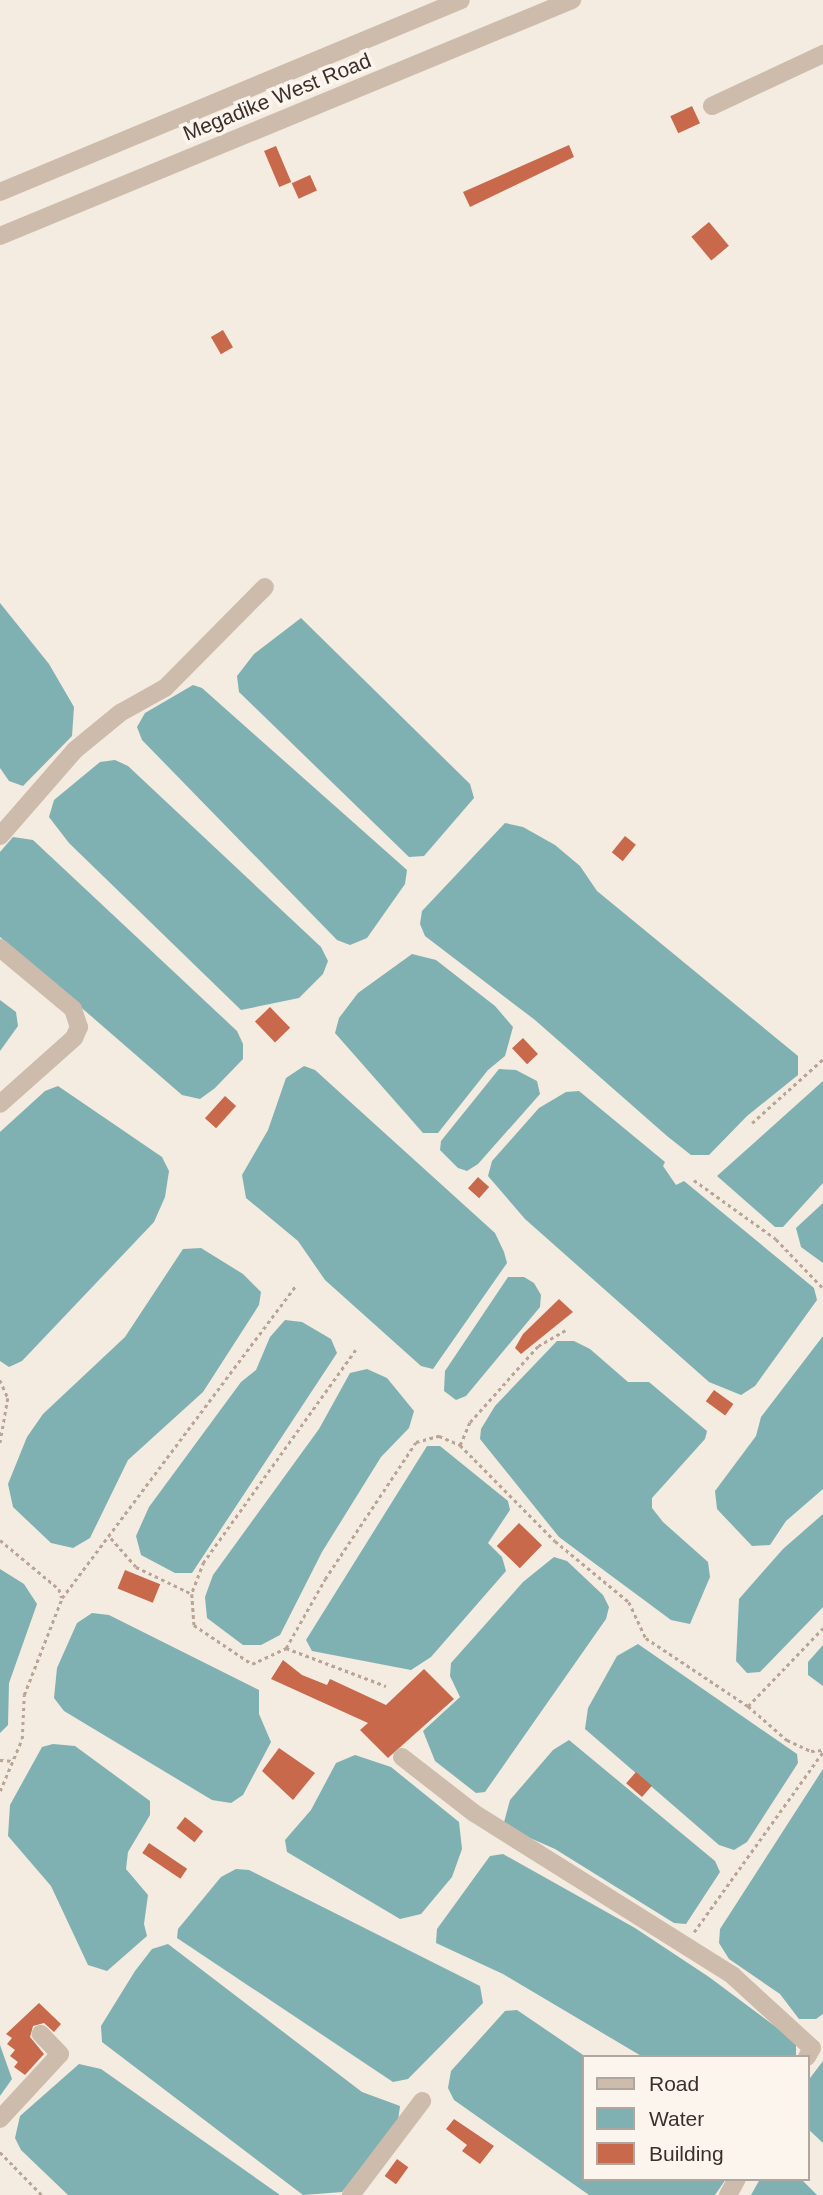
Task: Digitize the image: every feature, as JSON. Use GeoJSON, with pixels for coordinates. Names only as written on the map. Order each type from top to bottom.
{"type":"FeatureCollection","features":[{"type":"Feature","properties":{"kind":"street"},"geometry":{"type":"LineString","coordinates":[[0,192],[461,0]]}},
{"type":"Feature","properties":{"kind":"street","name":"Megadike West Road"},"geometry":{"type":"LineString","coordinates":[[0,236],[572,0]]}},
{"type":"Feature","properties":{"kind":"street"},"geometry":{"type":"LineString","coordinates":[[712,106],[823,54]]}},
{"type":"Feature","properties":{"kind":"street"},"geometry":{"type":"LineString","coordinates":[[0,836],[75,750],[120,713],[165,688],[265,587]]}},
{"type":"Feature","properties":{"kind":"street"},"geometry":{"type":"LineString","coordinates":[[0,948],[74,1009],[79,1027],[74,1038],[0,1104]]}},
{"type":"Feature","properties":{"kind":"street"},"geometry":{"type":"LineString","coordinates":[[402,1757],[474,1813],[686,1943],[732,1975],[812,2048],[808,2055]]}},
{"type":"Feature","properties":{"kind":"street"},"geometry":{"type":"LineString","coordinates":[[0,2119],[60,2054],[41,2034]]}},
{"type":"Feature","properties":{"kind":"street"},"geometry":{"type":"LineString","coordinates":[[351,2195],[422,2101]]}},
{"type":"Feature","properties":{"kind":"path"},"geometry":{"type":"LineString","coordinates":[[752,1123],[823,1059]]}},
{"type":"Feature","properties":{"kind":"path"},"geometry":{"type":"LineString","coordinates":[[694,1180],[776,1239],[823,1288]]}},
{"type":"Feature","properties":{"kind":"path"},"geometry":{"type":"LineString","coordinates":[[0,1791],[22,1739],[24,1695],[62,1598],[111,1538],[296,1285]]}},
{"type":"Feature","properties":{"kind":"path"},"geometry":{"type":"LineString","coordinates":[[460,1446],[470,1422],[537,1346],[568,1329]]}},
{"type":"Feature","properties":{"kind":"path"},"geometry":{"type":"LineString","coordinates":[[356,1350],[204,1562],[192,1594],[194,1625],[252,1664],[286,1648],[325,1579],[416,1442],[439,1436],[460,1446],[555,1541],[629,1602],[646,1638],[748,1706],[788,1740],[811,1751],[823,1751]]}},
{"type":"Feature","properties":{"kind":"path"},"geometry":{"type":"LineString","coordinates":[[0,1380],[8,1398],[0,1444]]}},
{"type":"Feature","properties":{"kind":"path"},"geometry":{"type":"LineString","coordinates":[[111,1538],[136,1567],[192,1594]]}},
{"type":"Feature","properties":{"kind":"path"},"geometry":{"type":"LineString","coordinates":[[0,1540],[59,1589],[62,1598]]}},
{"type":"Feature","properties":{"kind":"path"},"geometry":{"type":"LineString","coordinates":[[748,1706],[823,1628]]}},
{"type":"Feature","properties":{"kind":"path"},"geometry":{"type":"LineString","coordinates":[[286,1648],[386,1686]]}},
{"type":"Feature","properties":{"kind":"path"},"geometry":{"type":"LineString","coordinates":[[686,1943],[823,1751]]}},
{"type":"Feature","properties":{"kind":"path"},"geometry":{"type":"LineString","coordinates":[[0,1760],[14,1761]]}},
{"type":"Feature","properties":{"kind":"path"},"geometry":{"type":"LineString","coordinates":[[0,2152],[42,2195]]}},
{"type":"Feature","properties":{"kind":"water"},"geometry":{"type":"Polygon","coordinates":[[[0,603],[49,664],[74,707],[72,736],[23,786],[9,781],[0,768],[0,603]]]}},
{"type":"Feature","properties":{"kind":"water"},"geometry":{"type":"Polygon","coordinates":[[[301,618],[470,784],[474,798],[424,856],[409,857],[239,692],[237,676],[254,654],[301,618]]]}},
{"type":"Feature","properties":{"kind":"water"},"geometry":{"type":"Polygon","coordinates":[[[193,685],[202,688],[407,870],[405,884],[367,938],[350,945],[337,940],[142,740],[137,727],[145,713],[193,685]]]}},
{"type":"Feature","properties":{"kind":"water"},"geometry":{"type":"Polygon","coordinates":[[[115,760],[128,766],[321,947],[328,961],[323,974],[299,998],[241,1010],[69,843],[49,817],[54,800],[100,762],[115,760]]]}},
{"type":"Feature","properties":{"kind":"water"},"geometry":{"type":"Polygon","coordinates":[[[505,823],[523,827],[555,845],[580,866],[597,891],[798,1056],[798,1075],[747,1116],[709,1155],[691,1155],[535,1020],[425,936],[420,924],[422,911],[505,823]]]}},
{"type":"Feature","properties":{"kind":"water"},"geometry":{"type":"Polygon","coordinates":[[[13,837],[33,840],[237,1031],[243,1044],[243,1059],[215,1088],[200,1099],[182,1095],[0,937],[0,852],[13,837]]]}},
{"type":"Feature","properties":{"kind":"water"},"geometry":{"type":"Polygon","coordinates":[[[412,954],[436,960],[495,1006],[513,1027],[505,1056],[488,1070],[438,1133],[423,1133],[335,1033],[339,1018],[358,993],[412,954]]]}},
{"type":"Feature","properties":{"kind":"water"},"geometry":{"type":"Polygon","coordinates":[[[0,1000],[16,1012],[18,1026],[0,1051],[0,1000]]]}},
{"type":"Feature","properties":{"kind":"water"},"geometry":{"type":"Polygon","coordinates":[[[304,1066],[315,1070],[495,1233],[504,1252],[507,1263],[433,1369],[421,1366],[325,1280],[298,1241],[246,1198],[242,1175],[268,1130],[286,1078],[304,1066]]]}},
{"type":"Feature","properties":{"kind":"water"},"geometry":{"type":"Polygon","coordinates":[[[499,1069],[516,1070],[537,1081],[540,1094],[478,1164],[467,1171],[458,1168],[440,1150],[441,1141],[499,1069]]]}},
{"type":"Feature","properties":{"kind":"water"},"geometry":{"type":"Polygon","coordinates":[[[823,1081],[823,1183],[783,1227],[775,1227],[717,1176],[823,1081]]]}},
{"type":"Feature","properties":{"kind":"water"},"geometry":{"type":"Polygon","coordinates":[[[58,1086],[162,1157],[169,1171],[165,1197],[154,1222],[22,1361],[9,1367],[0,1361],[0,1132],[45,1091],[58,1086]]]}},
{"type":"Feature","properties":{"kind":"water"},"geometry":{"type":"Polygon","coordinates":[[[579,1091],[665,1162],[663,1166],[676,1185],[684,1181],[814,1288],[817,1300],[755,1386],[741,1395],[709,1382],[525,1219],[488,1176],[492,1161],[539,1108],[566,1092],[579,1091]]]}},
{"type":"Feature","properties":{"kind":"water"},"geometry":{"type":"Polygon","coordinates":[[[823,1203],[823,1263],[801,1247],[796,1228],[823,1203]]]}},
{"type":"Feature","properties":{"kind":"water"},"geometry":{"type":"Polygon","coordinates":[[[201,1248],[243,1274],[261,1292],[259,1305],[203,1392],[128,1460],[90,1538],[73,1548],[51,1543],[13,1507],[8,1484],[27,1437],[43,1414],[125,1337],[183,1249],[201,1248]]]}},
{"type":"Feature","properties":{"kind":"water"},"geometry":{"type":"Polygon","coordinates":[[[508,1277],[524,1277],[534,1283],[541,1295],[540,1307],[466,1396],[456,1400],[444,1391],[445,1371],[508,1277]]]}},
{"type":"Feature","properties":{"kind":"water"},"geometry":{"type":"Polygon","coordinates":[[[285,1320],[302,1322],[331,1339],[337,1353],[192,1573],[175,1573],[141,1555],[136,1536],[149,1507],[241,1382],[256,1370],[270,1337],[285,1320]]]}},
{"type":"Feature","properties":{"kind":"water"},"geometry":{"type":"Polygon","coordinates":[[[823,1336],[823,1489],[786,1521],[770,1545],[752,1546],[717,1509],[715,1491],[756,1436],[761,1417],[823,1336]]]}},
{"type":"Feature","properties":{"kind":"water"},"geometry":{"type":"Polygon","coordinates":[[[557,1341],[574,1341],[590,1349],[628,1382],[649,1382],[707,1431],[705,1439],[652,1498],[652,1508],[663,1522],[708,1562],[710,1577],[690,1624],[671,1620],[559,1537],[480,1439],[481,1429],[495,1406],[557,1341]]]}},
{"type":"Feature","properties":{"kind":"water"},"geometry":{"type":"Polygon","coordinates":[[[367,1369],[387,1378],[414,1411],[409,1428],[381,1457],[322,1552],[280,1635],[261,1645],[243,1645],[207,1618],[205,1597],[213,1575],[319,1429],[350,1373],[367,1369]]]}},
{"type":"Feature","properties":{"kind":"water"},"geometry":{"type":"Polygon","coordinates":[[[427,1446],[440,1446],[508,1501],[510,1510],[488,1543],[502,1557],[506,1571],[431,1657],[411,1670],[312,1651],[306,1640],[427,1446]]]}},
{"type":"Feature","properties":{"kind":"water"},"geometry":{"type":"Polygon","coordinates":[[[823,1514],[823,1607],[760,1672],[747,1673],[736,1661],[739,1599],[783,1549],[823,1514]]]}},
{"type":"Feature","properties":{"kind":"water"},"geometry":{"type":"Polygon","coordinates":[[[554,1557],[567,1561],[603,1595],[609,1607],[606,1619],[485,1792],[476,1793],[435,1761],[423,1731],[460,1697],[450,1676],[451,1663],[523,1582],[554,1557]]]}},
{"type":"Feature","properties":{"kind":"water"},"geometry":{"type":"Polygon","coordinates":[[[0,1569],[24,1584],[37,1604],[9,1683],[8,1725],[0,1733],[0,1569]]]}},
{"type":"Feature","properties":{"kind":"water"},"geometry":{"type":"Polygon","coordinates":[[[92,1613],[109,1615],[259,1690],[259,1714],[271,1742],[243,1795],[231,1803],[212,1800],[64,1711],[54,1698],[57,1668],[77,1623],[92,1613]]]}},
{"type":"Feature","properties":{"kind":"water"},"geometry":{"type":"Polygon","coordinates":[[[638,1644],[797,1754],[798,1763],[747,1842],[734,1850],[719,1845],[585,1729],[588,1708],[617,1656],[638,1644]]]}},
{"type":"Feature","properties":{"kind":"water"},"geometry":{"type":"Polygon","coordinates":[[[823,1645],[823,1686],[808,1675],[808,1662],[823,1645]]]}},
{"type":"Feature","properties":{"kind":"water"},"geometry":{"type":"Polygon","coordinates":[[[569,1740],[715,1861],[720,1872],[686,1924],[674,1923],[555,1849],[503,1826],[510,1800],[553,1750],[569,1740]]]}},
{"type":"Feature","properties":{"kind":"water"},"geometry":{"type":"Polygon","coordinates":[[[53,1744],[75,1746],[150,1801],[150,1815],[128,1852],[126,1869],[148,1895],[144,1924],[147,1936],[107,1971],[88,1965],[51,1886],[8,1836],[10,1805],[42,1747],[53,1744]]]}},
{"type":"Feature","properties":{"kind":"water"},"geometry":{"type":"Polygon","coordinates":[[[355,1755],[391,1767],[459,1822],[462,1849],[452,1877],[421,1914],[400,1919],[287,1852],[285,1840],[311,1810],[336,1763],[355,1755]]]}},
{"type":"Feature","properties":{"kind":"water"},"geometry":{"type":"Polygon","coordinates":[[[823,1769],[823,2014],[816,2019],[799,2019],[780,1994],[729,1959],[719,1943],[720,1929],[823,1769]]]}},
{"type":"Feature","properties":{"kind":"water"},"geometry":{"type":"Polygon","coordinates":[[[503,1854],[635,1928],[709,1977],[796,2042],[796,2055],[640,2055],[503,1974],[436,1943],[437,1929],[490,1856],[503,1854]]]}},
{"type":"Feature","properties":{"kind":"water"},"geometry":{"type":"Polygon","coordinates":[[[236,1869],[249,1870],[480,1986],[483,2003],[408,2079],[393,2082],[177,1938],[178,1929],[221,1877],[236,1869]]]}},
{"type":"Feature","properties":{"kind":"water"},"geometry":{"type":"Polygon","coordinates":[[[168,1944],[362,2092],[400,2106],[398,2121],[342,2192],[303,2195],[102,2042],[101,2026],[135,1971],[152,1949],[168,1944]]]}},
{"type":"Feature","properties":{"kind":"water"},"geometry":{"type":"Polygon","coordinates":[[[517,2010],[583,2055],[582,2181],[725,2181],[715,2195],[589,2195],[454,2100],[448,2088],[451,2071],[505,2011],[517,2010]]]}},
{"type":"Feature","properties":{"kind":"water"},"geometry":{"type":"Polygon","coordinates":[[[0,2045],[12,2079],[0,2096],[0,2045]]]}},
{"type":"Feature","properties":{"kind":"water"},"geometry":{"type":"Polygon","coordinates":[[[823,2061],[823,2143],[809,2130],[809,2079],[823,2061]]]}},
{"type":"Feature","properties":{"kind":"water"},"geometry":{"type":"Polygon","coordinates":[[[79,2064],[101,2069],[280,2195],[68,2195],[21,2150],[15,2138],[20,2116],[79,2064]]]}},
{"type":"Feature","properties":{"kind":"water"},"geometry":{"type":"Polygon","coordinates":[[[759,2181],[803,2181],[817,2195],[751,2195],[759,2181]]]}},
{"type":"Feature","properties":{"kind":"building"},"geometry":{"type":"Polygon","coordinates":[[[692,106],[700,123],[678,133],[670,116],[692,106]]]}},
{"type":"Feature","properties":{"kind":"building"},"geometry":{"type":"Polygon","coordinates":[[[569,145],[574,157],[470,207],[463,192],[569,145]]]}},
{"type":"Feature","properties":{"kind":"building"},"geometry":{"type":"Polygon","coordinates":[[[276,146],[291,182],[279,187],[264,151],[276,146]]]}},
{"type":"Feature","properties":{"kind":"building"},"geometry":{"type":"Polygon","coordinates":[[[310,175],[317,191],[299,199],[292,183],[310,175]]]}},
{"type":"Feature","properties":{"kind":"building"},"geometry":{"type":"Polygon","coordinates":[[[709,222],[729,246],[711,261],[691,237],[709,222]]]}},
{"type":"Feature","properties":{"kind":"building"},"geometry":{"type":"Polygon","coordinates":[[[223,330],[233,347],[221,354],[211,337],[223,330]]]}},
{"type":"Feature","properties":{"kind":"building"},"geometry":{"type":"Polygon","coordinates":[[[625,836],[636,845],[623,861],[612,852],[625,836]]]}},
{"type":"Feature","properties":{"kind":"building"},"geometry":{"type":"Polygon","coordinates":[[[270,1007],[290,1028],[275,1042],[255,1022],[270,1007]]]}},
{"type":"Feature","properties":{"kind":"building"},"geometry":{"type":"Polygon","coordinates":[[[523,1038],[538,1054],[527,1064],[512,1048],[523,1038]]]}},
{"type":"Feature","properties":{"kind":"building"},"geometry":{"type":"Polygon","coordinates":[[[225,1096],[236,1106],[216,1128],[205,1118],[225,1096]]]}},
{"type":"Feature","properties":{"kind":"building"},"geometry":{"type":"Polygon","coordinates":[[[478,1177],[489,1187],[479,1198],[468,1188],[478,1177]]]}},
{"type":"Feature","properties":{"kind":"building"},"geometry":{"type":"Polygon","coordinates":[[[559,1299],[573,1312],[521,1354],[515,1348],[523,1334],[559,1299]]]}},
{"type":"Feature","properties":{"kind":"building"},"geometry":{"type":"Polygon","coordinates":[[[714,1390],[733,1404],[725,1415],[706,1401],[714,1390]]]}},
{"type":"Feature","properties":{"kind":"building"},"geometry":{"type":"Polygon","coordinates":[[[519,1523],[542,1545],[520,1568],[497,1546],[519,1523]]]}},
{"type":"Feature","properties":{"kind":"building"},"geometry":{"type":"Polygon","coordinates":[[[125,1570],[160,1584],[153,1603],[118,1589],[125,1570]]]}},
{"type":"Feature","properties":{"kind":"building"},"geometry":{"type":"Polygon","coordinates":[[[283,1660],[302,1675],[327,1685],[330,1679],[386,1705],[424,1669],[454,1699],[388,1758],[360,1730],[368,1723],[271,1679],[283,1660]]]}},
{"type":"Feature","properties":{"kind":"building"},"geometry":{"type":"Polygon","coordinates":[[[279,1748],[315,1773],[293,1800],[262,1771],[279,1748]]]}},
{"type":"Feature","properties":{"kind":"building"},"geometry":{"type":"Polygon","coordinates":[[[636,1772],[652,1786],[642,1797],[626,1783],[636,1772]]]}},
{"type":"Feature","properties":{"kind":"building"},"geometry":{"type":"Polygon","coordinates":[[[185,1817],[203,1831],[195,1842],[176,1828],[185,1817]]]}},
{"type":"Feature","properties":{"kind":"building"},"geometry":{"type":"Polygon","coordinates":[[[149,1843],[187,1869],[180,1879],[142,1853],[149,1843]]]}},
{"type":"Feature","properties":{"kind":"building"},"geometry":{"type":"Polygon","coordinates":[[[39,2003],[61,2024],[54,2032],[44,2023],[33,2026],[30,2037],[44,2054],[25,2075],[14,2067],[18,2062],[10,2056],[15,2050],[7,2044],[12,2038],[6,2034],[39,2003]]]}},
{"type":"Feature","properties":{"kind":"building"},"geometry":{"type":"Polygon","coordinates":[[[454,2119],[494,2146],[480,2164],[462,2151],[467,2145],[446,2129],[454,2119]]]}},
{"type":"Feature","properties":{"kind":"building"},"geometry":{"type":"Polygon","coordinates":[[[397,2159],[408,2167],[396,2184],[385,2176],[397,2159]]]}}]}
